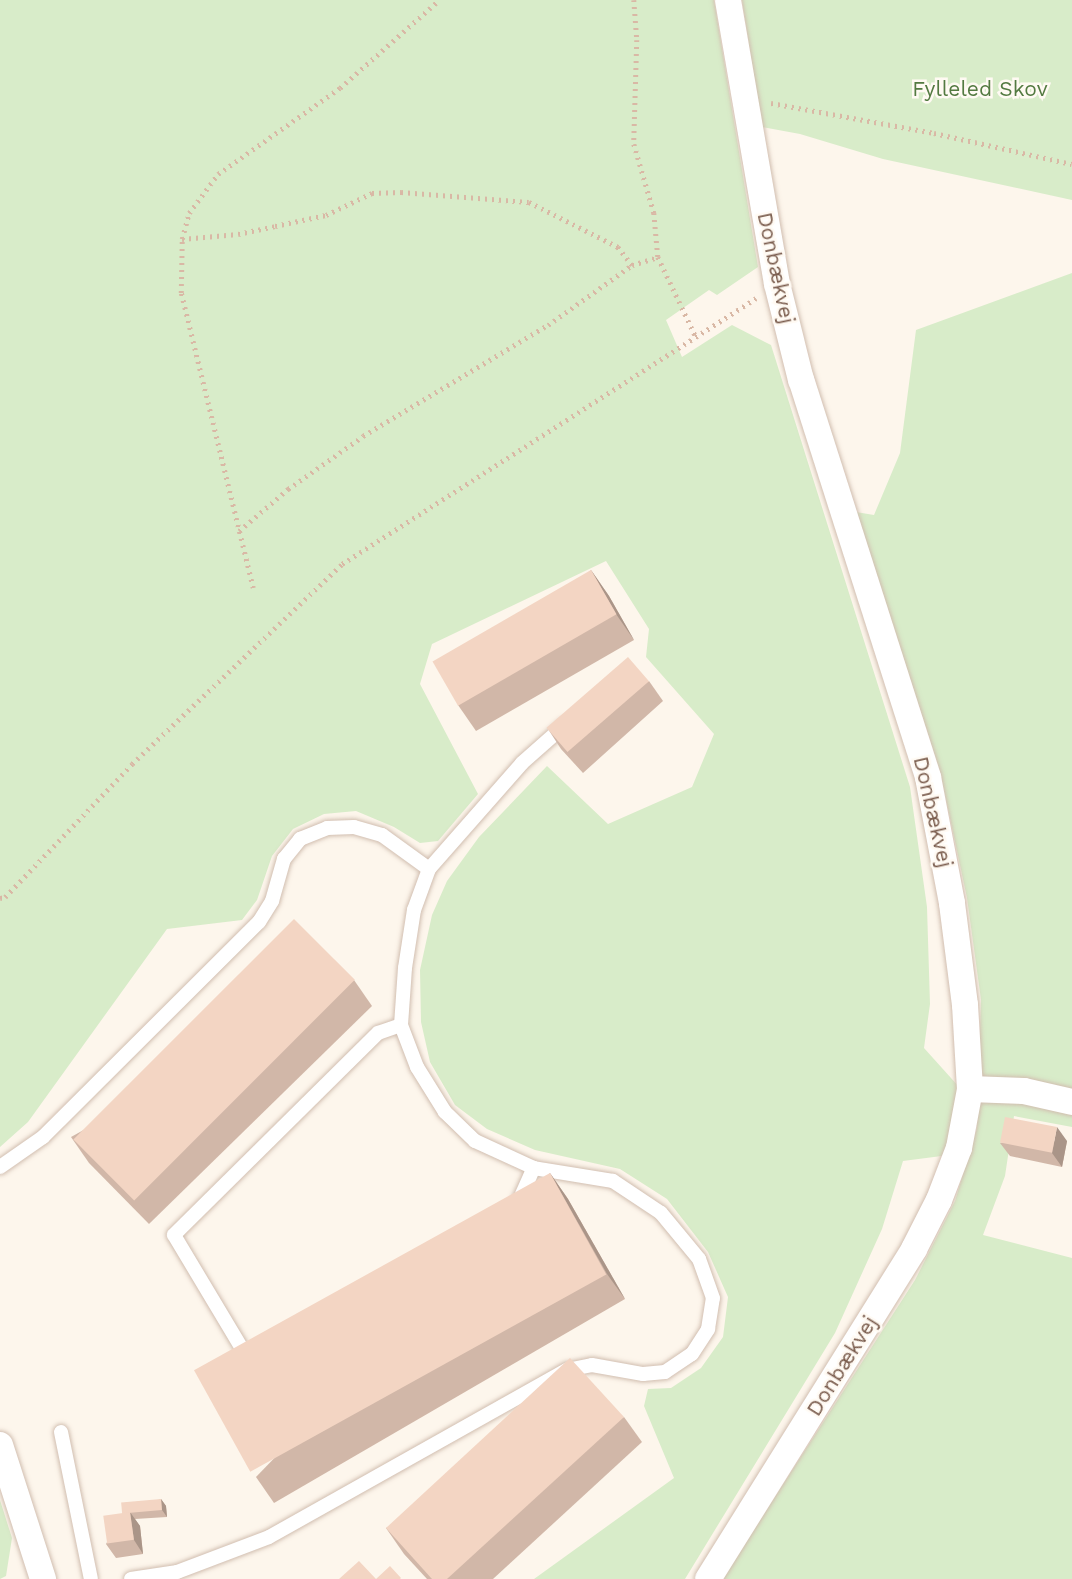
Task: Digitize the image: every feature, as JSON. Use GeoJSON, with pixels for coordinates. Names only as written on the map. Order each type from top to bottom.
{"type":"FeatureCollection","features":[{"type":"Feature","properties":{"kind":"street","name":"Donbækvej"},"geometry":{"type":"LineString","coordinates":[[708,1579],[914,1249],[939,1200],[957,1154],[970,1089],[964,1005],[952,903],[928,777],[801,380],[778,284],[743,99],[728,0]]}},
{"type":"Feature","properties":{"kind":"street"},"geometry":{"type":"LineString","coordinates":[[970,1089],[1024,1091],[1072,1102]]}},
{"type":"Feature","properties":{"kind":"street"},"geometry":{"type":"LineString","coordinates":[[0,1445],[43,1579]]}},
{"type":"Feature","properties":{"kind":"lane"},"geometry":{"type":"LineString","coordinates":[[131,1579],[177,1572],[269,1537],[567,1370],[592,1365],[643,1374],[665,1372],[692,1354],[708,1329],[713,1298],[699,1259],[661,1213],[613,1181],[534,1168],[475,1141],[445,1112],[417,1067],[401,1025],[405,968],[414,909],[429,869],[522,763],[580,711]]}},
{"type":"Feature","properties":{"kind":"lane"},"geometry":{"type":"LineString","coordinates":[[0,1167],[43,1137],[259,922],[272,901],[284,859],[300,839],[327,828],[354,827],[382,835],[429,869]]}},
{"type":"Feature","properties":{"kind":"lane"},"geometry":{"type":"LineString","coordinates":[[273,1348],[250,1362],[174,1235],[378,1033],[401,1025]]}},
{"type":"Feature","properties":{"kind":"lane"},"geometry":{"type":"LineString","coordinates":[[510,1207],[522,1200],[534,1168]]}},
{"type":"Feature","properties":{"kind":"lane"},"geometry":{"type":"LineString","coordinates":[[61,1432],[91,1579]]}},
{"type":"Feature","properties":{"kind":"path"},"geometry":{"type":"LineString","coordinates":[[253,589],[181,293],[182,239],[190,213],[218,174],[340,88],[439,0]]}},
{"type":"Feature","properties":{"kind":"path"},"geometry":{"type":"LineString","coordinates":[[634,0],[637,40],[634,144],[654,213],[658,257],[696,337]]}},
{"type":"Feature","properties":{"kind":"path"},"geometry":{"type":"LineString","coordinates":[[743,99],[934,133],[1072,164]]}},
{"type":"Feature","properties":{"kind":"path"},"geometry":{"type":"LineString","coordinates":[[182,239],[238,234],[326,215],[372,193],[401,192],[529,202],[618,247],[632,265]]}},
{"type":"Feature","properties":{"kind":"path"},"geometry":{"type":"LineString","coordinates":[[239,531],[288,489],[363,436],[548,325],[632,265],[658,257]]}},
{"type":"Feature","properties":{"kind":"path"},"geometry":{"type":"LineString","coordinates":[[0,898],[5,897],[132,764],[342,564],[778,284]]}},
{"type":"Feature","properties":{"kind":"green space"},"geometry":{"type":"Polygon","coordinates":[[[0,0],[714,0],[758,267],[717,295],[709,290],[666,320],[682,357],[732,325],[771,345],[910,787],[927,907],[930,1004],[924,1048],[960,1088],[957,1154],[903,1161],[882,1229],[835,1333],[685,1579],[534,1579],[674,1478],[644,1406],[648,1389],[671,1388],[701,1368],[723,1337],[728,1297],[708,1252],[667,1199],[620,1169],[535,1150],[487,1129],[455,1105],[430,1062],[421,1022],[420,970],[432,915],[447,881],[479,837],[547,766],[608,824],[692,787],[714,734],[646,657],[649,629],[606,561],[432,644],[420,684],[478,794],[438,841],[420,843],[394,827],[356,811],[324,814],[293,829],[272,856],[257,900],[242,920],[167,929],[28,1122],[0,1147],[0,0]]]}},
{"type":"Feature","properties":{"kind":"green space","name":"Fylleled Skov"},"geometry":{"type":"Polygon","coordinates":[[[742,0],[1072,0],[1072,200],[883,159],[800,134],[762,127],[742,0]]]}},
{"type":"Feature","properties":{"kind":"green space"},"geometry":{"type":"Polygon","coordinates":[[[1072,273],[1072,1127],[1014,1116],[1005,1176],[983,1235],[1072,1258],[1072,1579],[722,1579],[915,1280],[955,1201],[977,1128],[981,1000],[967,898],[940,771],[856,512],[874,515],[900,453],[916,330],[1072,273]]]}},
{"type":"Feature","properties":{"kind":"green space"},"geometry":{"type":"Polygon","coordinates":[[[0,1500],[12,1538],[6,1576],[0,1579],[0,1500]]]}},
{"type":"Feature","properties":{"kind":"building"},"geometry":{"type":"Polygon","coordinates":[[[591,570],[616,614],[458,706],[433,662],[591,570]]]}},
{"type":"Feature","properties":{"kind":"building"},"geometry":{"type":"Polygon","coordinates":[[[628,657],[649,681],[567,752],[546,728],[628,657]]]}},
{"type":"Feature","properties":{"kind":"building"},"geometry":{"type":"Polygon","coordinates":[[[294,919],[355,980],[134,1200],[73,1140],[294,919]]]}},
{"type":"Feature","properties":{"kind":"building"},"geometry":{"type":"Polygon","coordinates":[[[1005,1117],[1057,1127],[1052,1153],[1000,1143],[1005,1117]]]}},
{"type":"Feature","properties":{"kind":"building"},"geometry":{"type":"Polygon","coordinates":[[[550,1173],[606,1274],[250,1472],[194,1370],[550,1173]]]}},
{"type":"Feature","properties":{"kind":"building"},"geometry":{"type":"Polygon","coordinates":[[[570,1358],[624,1417],[447,1579],[432,1579],[386,1528],[570,1358]]]}},
{"type":"Feature","properties":{"kind":"building"},"geometry":{"type":"Polygon","coordinates":[[[161,1499],[162,1510],[122,1513],[121,1502],[161,1499]]]}},
{"type":"Feature","properties":{"kind":"building"},"geometry":{"type":"Polygon","coordinates":[[[130,1512],[134,1540],[107,1543],[103,1516],[130,1512]]]}},
{"type":"Feature","properties":{"kind":"building"},"geometry":{"type":"Polygon","coordinates":[[[359,1561],[376,1579],[339,1579],[359,1561]]]}},
{"type":"Feature","properties":{"kind":"building"},"geometry":{"type":"Polygon","coordinates":[[[390,1566],[401,1578],[400,1579],[376,1579],[390,1566]]]}}]}
